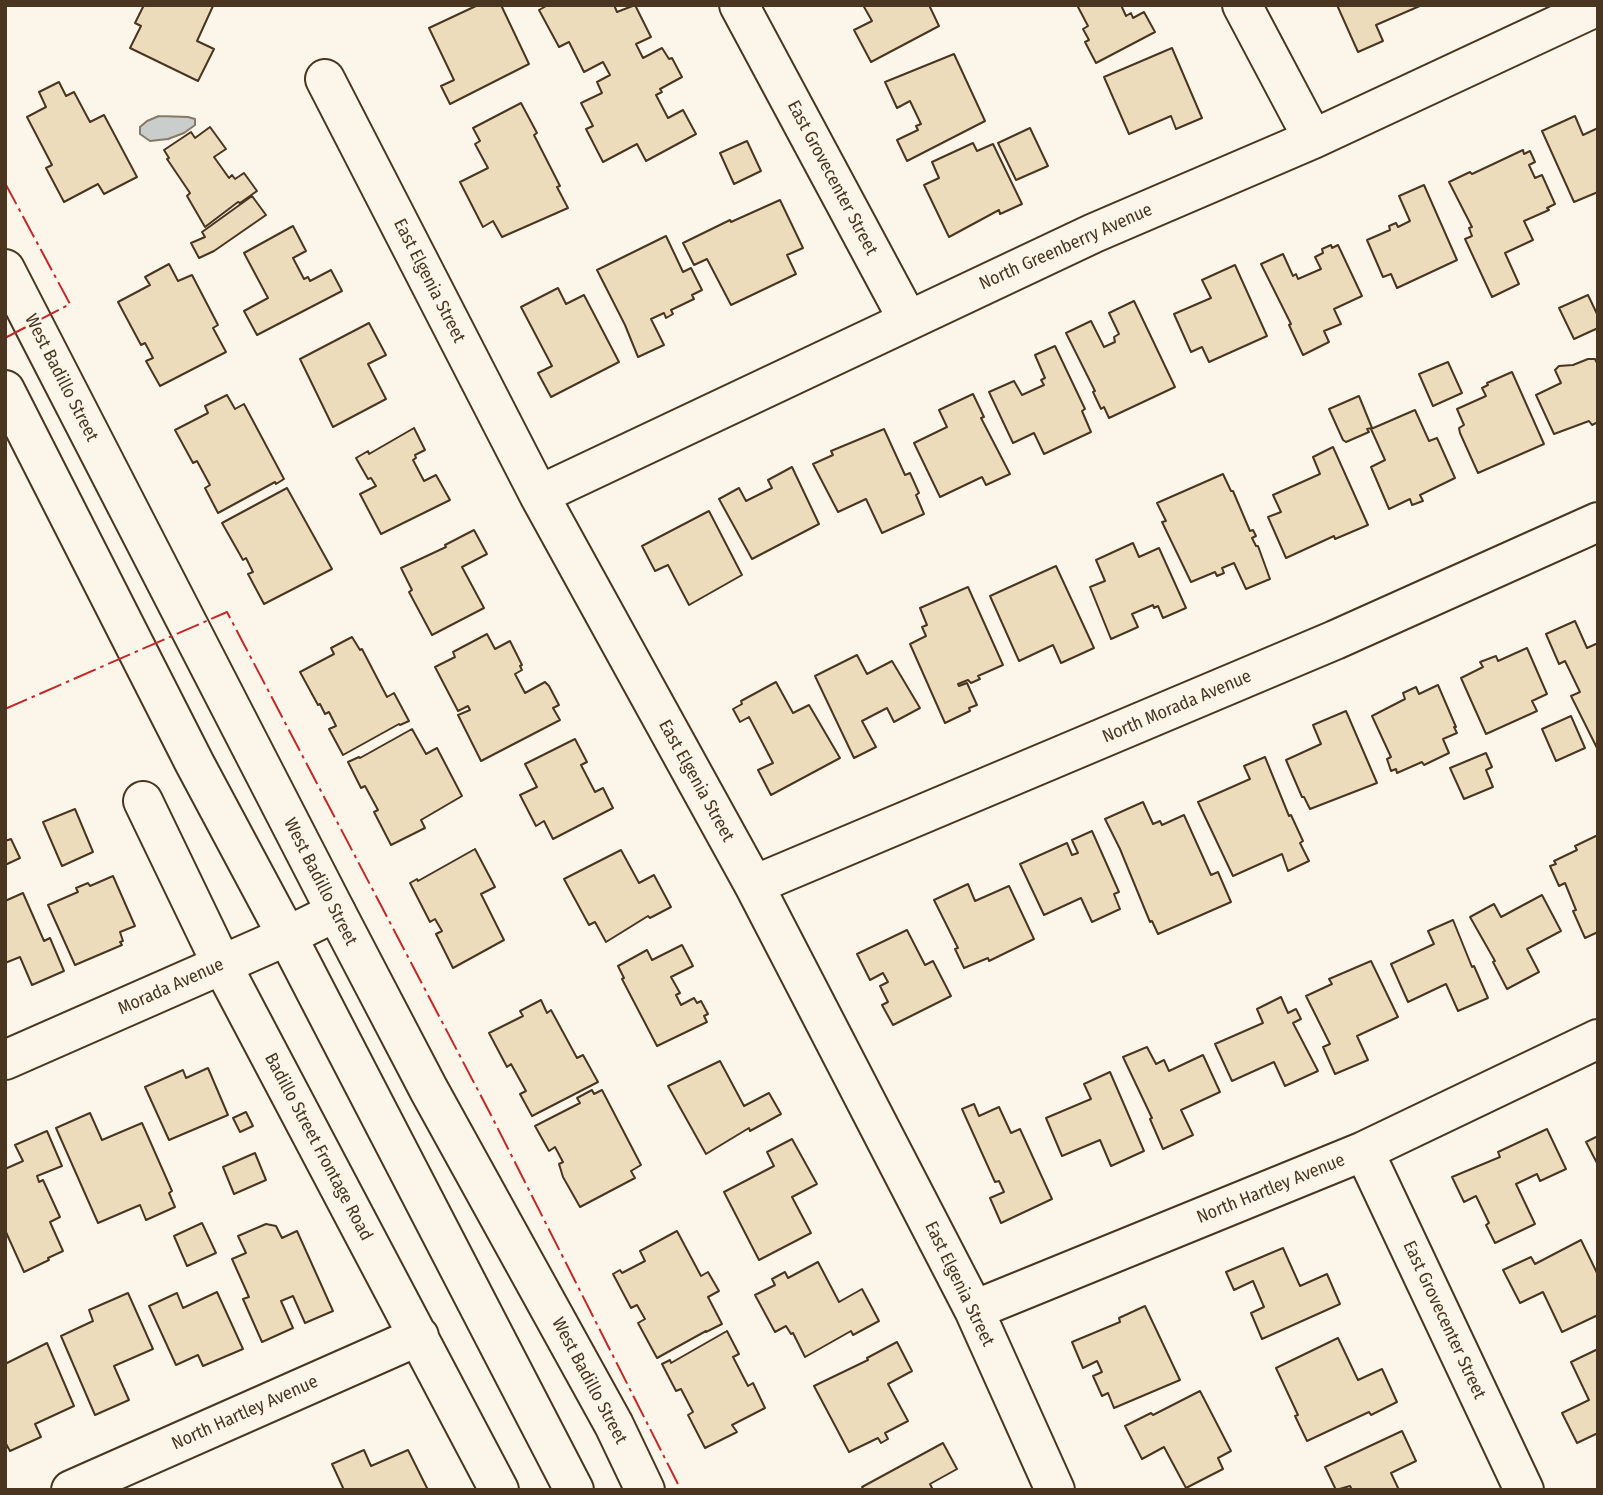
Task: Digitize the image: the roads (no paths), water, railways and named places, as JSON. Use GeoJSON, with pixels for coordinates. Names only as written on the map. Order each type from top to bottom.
{"type":"FeatureCollection","features":[{"type":"Feature","properties":{"kind":"street"},"geometry":{"type":"LineString","coordinates":[[1242,5],[1313,139]]}},
{"type":"Feature","properties":{"kind":"street","name":"North Greenberry Avenue"},"geometry":{"type":"LineString","coordinates":[[539,495],[1094,233],[1313,139],[1598,6]]}},
{"type":"Feature","properties":{"kind":"street","name":"East Grovecenter Street"},"geometry":{"type":"LineString","coordinates":[[748,21],[908,320]]}},
{"type":"Feature","properties":{"kind":"street","name":"East Elgenia Street"},"geometry":{"type":"LineString","coordinates":[[325,79],[539,495],[754,885],[974,1310],[1055,1490]]}},
{"type":"Feature","properties":{"kind":"street","name":"West Badillo Street"},"geometry":{"type":"LineString","coordinates":[[5,269],[429,1090],[614,1425],[645,1490]]}},
{"type":"Feature","properties":{"kind":"street"},"geometry":{"type":"LineString","coordinates":[[5,390],[195,764],[574,1490]]}},
{"type":"Feature","properties":{"kind":"street","name":"North Morada Avenue"},"geometry":{"type":"LineString","coordinates":[[754,885],[1335,640],[1598,522]]}},
{"type":"Feature","properties":{"kind":"street","name":"Badillo Street Frontage Road"},"geometry":{"type":"LineString","coordinates":[[143,801],[222,965],[499,1490]]}},
{"type":"Feature","properties":{"kind":"street","name":"Morada Avenue"},"geometry":{"type":"LineString","coordinates":[[5,1060],[336,912]]}},
{"type":"Feature","properties":{"kind":"street","name":"North Hartley Avenue"},"geometry":{"type":"LineString","coordinates":[[974,1310],[1364,1151],[1598,1039]]}},
{"type":"Feature","properties":{"kind":"street","name":"East Grovecenter Street"},"geometry":{"type":"LineString","coordinates":[[1364,1151],[1524,1490]]}},
{"type":"Feature","properties":{"kind":"street","name":"North Hartley Avenue"},"geometry":{"type":"LineString","coordinates":[[71,1490],[419,1336]]}}]}
